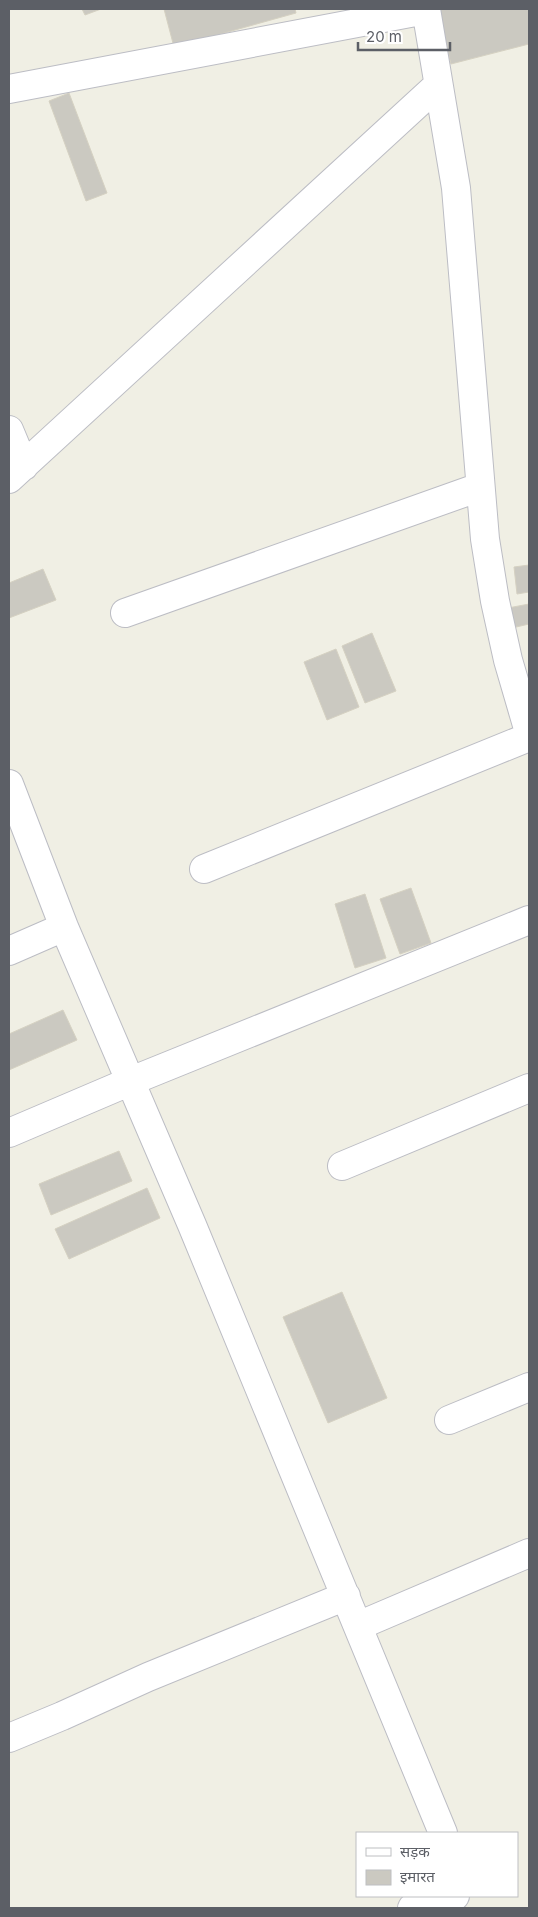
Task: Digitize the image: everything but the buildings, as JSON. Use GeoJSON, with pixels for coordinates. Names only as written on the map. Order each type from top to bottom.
{"type":"FeatureCollection","features":[{"type":"Feature","properties":{"kind":"street"},"geometry":{"type":"LineString","coordinates":[[9,89],[426,9],[456,188],[480,487],[495,601],[508,660],[529,732]]}},
{"type":"Feature","properties":{"kind":"street"},"geometry":{"type":"LineString","coordinates":[[16,472],[438,86]]}},
{"type":"Feature","properties":{"kind":"street"},"geometry":{"type":"LineString","coordinates":[[9,430],[16,472]]}},
{"type":"Feature","properties":{"kind":"street"},"geometry":{"type":"LineString","coordinates":[[125,613],[480,487]]}},
{"type":"Feature","properties":{"kind":"street"},"geometry":{"type":"LineString","coordinates":[[204,869],[529,737]]}},
{"type":"Feature","properties":{"kind":"street"},"geometry":{"type":"LineString","coordinates":[[9,784],[64,927],[192,1225],[443,1832]]}},
{"type":"Feature","properties":{"kind":"street"},"geometry":{"type":"LineString","coordinates":[[9,1133],[130,1080],[529,920]]}},
{"type":"Feature","properties":{"kind":"street"},"geometry":{"type":"LineString","coordinates":[[9,951],[64,927]]}},
{"type":"Feature","properties":{"kind":"street"},"geometry":{"type":"LineString","coordinates":[[342,1166],[529,1088]]}},
{"type":"Feature","properties":{"kind":"street"},"geometry":{"type":"LineString","coordinates":[[449,1420],[529,1388]]}},
{"type":"Feature","properties":{"kind":"street"},"geometry":{"type":"LineString","coordinates":[[358,1626],[529,1553]]}},
{"type":"Feature","properties":{"kind":"street"},"geometry":{"type":"LineString","coordinates":[[9,1738],[148,1677],[346,1596]]}},
{"type":"Feature","properties":{"kind":"street"},"geometry":{"type":"LineString","coordinates":[[412,1908],[451,1897]]}}]}
